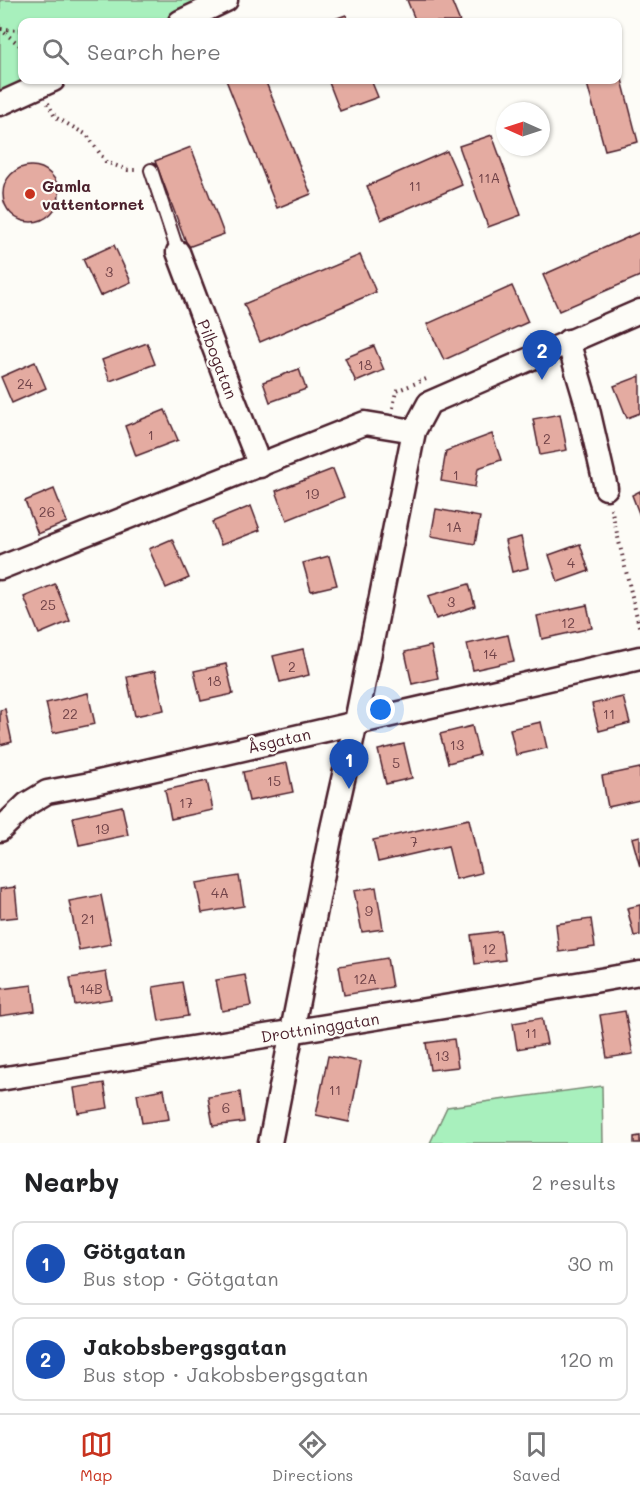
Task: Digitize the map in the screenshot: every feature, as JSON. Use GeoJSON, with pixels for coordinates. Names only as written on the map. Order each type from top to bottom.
{"type":"FeatureCollection","features":[{"type":"Feature","properties":{"kind":"street"},"geometry":{"type":"LineString","coordinates":[[188,18],[226,0]]}},
{"type":"Feature","properties":{"kind":"street"},"geometry":{"type":"LineString","coordinates":[[0,104],[44,84]]}},
{"type":"Feature","properties":{"kind":"street","name":"Pilbogatan"},"geometry":{"type":"LineString","coordinates":[[178,252],[260,466]]}},
{"type":"Feature","properties":{"kind":"street"},"geometry":{"type":"LineString","coordinates":[[270,1143],[414,430],[429,403],[640,310]]}},
{"type":"Feature","properties":{"kind":"street"},"geometry":{"type":"LineString","coordinates":[[568,341],[587,405],[606,488]]}},
{"type":"Feature","properties":{"kind":"street"},"geometry":{"type":"LineString","coordinates":[[0,568],[365,423],[414,430]]}},
{"type":"Feature","properties":{"kind":"street","name":"Åsgatan"},"geometry":{"type":"LineString","coordinates":[[0,830],[27,804],[47,792],[640,658]]}},
{"type":"Feature","properties":{"kind":"street","name":"Drottninggatan"},"geometry":{"type":"LineString","coordinates":[[0,1079],[640,973]]}},
{"type":"Feature","properties":{"kind":"lane"},"geometry":{"type":"LineString","coordinates":[[151,170],[178,252]]}},
{"type":"Feature","properties":{"kind":"path"},"geometry":{"type":"LineString","coordinates":[[0,29],[18,30]]}},
{"type":"Feature","properties":{"kind":"path"},"geometry":{"type":"LineString","coordinates":[[0,29],[18,43]]}},
{"type":"Feature","properties":{"kind":"path"},"geometry":{"type":"LineString","coordinates":[[46,84],[55,117],[87,135],[106,162],[128,170]]}},
{"type":"Feature","properties":{"kind":"path"},"geometry":{"type":"LineString","coordinates":[[606,488],[640,630]]}},
{"type":"Feature","properties":{"kind":"green space"},"geometry":{"type":"Polygon","coordinates":[[[0,0],[212,0],[169,18],[18,18],[19,84],[0,92],[0,0]]]}},
{"type":"Feature","properties":{"kind":"green space"},"geometry":{"type":"Polygon","coordinates":[[[602,1086],[603,1143],[430,1143],[447,1107],[602,1086]]]}},
{"type":"Feature","properties":{"kind":"building"},"geometry":{"type":"Polygon","coordinates":[[[407,0],[451,0],[458,18],[414,18],[407,0]]]}},
{"type":"Feature","properties":{"kind":"building"},"geometry":{"type":"Polygon","coordinates":[[[622,80],[638,142],[605,150],[587,84],[622,84],[622,80]]]}},
{"type":"Feature","properties":{"kind":"building"},"geometry":{"type":"Polygon","coordinates":[[[228,84],[267,84],[311,194],[277,208],[228,84]]]}},
{"type":"Feature","properties":{"kind":"building"},"geometry":{"type":"Polygon","coordinates":[[[330,84],[373,84],[378,97],[340,111],[330,84]]]}},
{"type":"Feature","properties":{"kind":"building"},"geometry":{"type":"Polygon","coordinates":[[[492,135],[496,146],[496,156],[500,156],[521,215],[488,227],[459,146],[492,135]]]}},
{"type":"Feature","properties":{"kind":"building"},"geometry":{"type":"Polygon","coordinates":[[[191,147],[224,234],[188,247],[155,161],[191,147]]]}},
{"type":"Feature","properties":{"kind":"building"},"geometry":{"type":"Polygon","coordinates":[[[447,151],[462,185],[381,220],[367,186],[447,151]]]}},
{"type":"Feature","properties":{"kind":"building","name":"Gamla vattentornet"},"geometry":{"type":"Polygon","coordinates":[[[31,166],[42,168],[51,174],[57,183],[59,194],[57,205],[51,214],[42,220],[31,222],[20,220],[11,214],[5,205],[3,194],[5,183],[11,174],[20,168],[31,166]]]}},
{"type":"Feature","properties":{"kind":"building"},"geometry":{"type":"Polygon","coordinates":[[[640,232],[640,276],[559,311],[543,275],[640,232]]]}},
{"type":"Feature","properties":{"kind":"building"},"geometry":{"type":"Polygon","coordinates":[[[114,245],[131,282],[100,296],[83,259],[114,245]]]}},
{"type":"Feature","properties":{"kind":"building"},"geometry":{"type":"Polygon","coordinates":[[[360,255],[376,292],[260,342],[244,304],[360,255]]]}},
{"type":"Feature","properties":{"kind":"building"},"geometry":{"type":"Polygon","coordinates":[[[512,286],[528,322],[444,360],[427,324],[512,286]]]}},
{"type":"Feature","properties":{"kind":"building"},"geometry":{"type":"Polygon","coordinates":[[[147,343],[155,364],[110,381],[102,360],[147,343]]]}},
{"type":"Feature","properties":{"kind":"building"},"geometry":{"type":"Polygon","coordinates":[[[374,346],[384,370],[356,382],[345,358],[374,346]]]}},
{"type":"Feature","properties":{"kind":"building"},"geometry":{"type":"Polygon","coordinates":[[[35,362],[46,388],[12,403],[1,377],[35,362]]]}},
{"type":"Feature","properties":{"kind":"building"},"geometry":{"type":"Polygon","coordinates":[[[299,369],[306,389],[270,402],[263,382],[299,369]]]}},
{"type":"Feature","properties":{"kind":"building"},"geometry":{"type":"Polygon","coordinates":[[[640,376],[640,413],[627,418],[614,386],[640,376]]]}},
{"type":"Feature","properties":{"kind":"building"},"geometry":{"type":"Polygon","coordinates":[[[165,410],[178,440],[136,456],[125,426],[165,410]]]}},
{"type":"Feature","properties":{"kind":"building"},"geometry":{"type":"Polygon","coordinates":[[[560,414],[567,450],[540,455],[533,419],[560,414]]]}},
{"type":"Feature","properties":{"kind":"building"},"geometry":{"type":"Polygon","coordinates":[[[492,434],[501,460],[478,468],[475,487],[441,481],[446,451],[492,434]]]}},
{"type":"Feature","properties":{"kind":"building"},"geometry":{"type":"Polygon","coordinates":[[[333,469],[344,497],[287,520],[276,491],[333,469]]]}},
{"type":"Feature","properties":{"kind":"building"},"geometry":{"type":"Polygon","coordinates":[[[54,489],[67,522],[38,534],[25,501],[54,489]]]}},
{"type":"Feature","properties":{"kind":"building"},"geometry":{"type":"Polygon","coordinates":[[[640,491],[640,516],[632,495],[640,491]]]}},
{"type":"Feature","properties":{"kind":"building"},"geometry":{"type":"Polygon","coordinates":[[[251,506],[260,530],[221,545],[212,522],[251,506]]]}},
{"type":"Feature","properties":{"kind":"building"},"geometry":{"type":"Polygon","coordinates":[[[436,509],[480,517],[475,544],[431,536],[436,509]]]}},
{"type":"Feature","properties":{"kind":"building"},"geometry":{"type":"Polygon","coordinates":[[[521,537],[528,568],[512,572],[505,541],[521,537]]]}},
{"type":"Feature","properties":{"kind":"building"},"geometry":{"type":"Polygon","coordinates":[[[172,539],[189,578],[166,588],[149,549],[172,539]]]}},
{"type":"Feature","properties":{"kind":"building"},"geometry":{"type":"Polygon","coordinates":[[[580,544],[589,571],[558,582],[549,555],[580,544]]]}},
{"type":"Feature","properties":{"kind":"building"},"geometry":{"type":"Polygon","coordinates":[[[329,556],[337,585],[311,591],[303,563],[329,556]]]}},
{"type":"Feature","properties":{"kind":"building"},"geometry":{"type":"Polygon","coordinates":[[[55,584],[70,621],[39,634],[24,597],[55,584]]]}},
{"type":"Feature","properties":{"kind":"building"},"geometry":{"type":"Polygon","coordinates":[[[469,584],[475,606],[436,619],[428,596],[469,584]]]}},
{"type":"Feature","properties":{"kind":"building"},"geometry":{"type":"Polygon","coordinates":[[[587,605],[592,628],[542,639],[537,616],[587,605]]]}},
{"type":"Feature","properties":{"kind":"building"},"geometry":{"type":"Polygon","coordinates":[[[508,635],[514,661],[473,670],[467,644],[508,635]]]}},
{"type":"Feature","properties":{"kind":"building"},"geometry":{"type":"Polygon","coordinates":[[[431,646],[438,678],[412,684],[405,652],[431,646]]]}},
{"type":"Feature","properties":{"kind":"building"},"geometry":{"type":"Polygon","coordinates":[[[303,649],[309,675],[280,682],[273,656],[303,649]]]}},
{"type":"Feature","properties":{"kind":"building"},"geometry":{"type":"Polygon","coordinates":[[[226,664],[233,694],[201,701],[194,671],[226,664]]]}},
{"type":"Feature","properties":{"kind":"building"},"geometry":{"type":"Polygon","coordinates":[[[155,671],[164,710],[135,716],[127,677],[155,671]]]}},
{"type":"Feature","properties":{"kind":"building"},"geometry":{"type":"Polygon","coordinates":[[[88,693],[95,724],[53,733],[46,703],[88,693]]]}},
{"type":"Feature","properties":{"kind":"building"},"geometry":{"type":"Polygon","coordinates":[[[623,697],[630,723],[599,731],[592,704],[623,697]]]}},
{"type":"Feature","properties":{"kind":"building"},"geometry":{"type":"Polygon","coordinates":[[[5,709],[12,742],[0,745],[0,710],[5,709]]]}},
{"type":"Feature","properties":{"kind":"building"},"geometry":{"type":"Polygon","coordinates":[[[541,722],[547,748],[516,755],[510,729],[541,722]]]}},
{"type":"Feature","properties":{"kind":"building"},"geometry":{"type":"Polygon","coordinates":[[[472,726],[479,755],[448,763],[440,734],[472,726]]]}},
{"type":"Feature","properties":{"kind":"building"},"geometry":{"type":"Polygon","coordinates":[[[404,744],[412,778],[386,784],[378,750],[404,744]]]}},
{"type":"Feature","properties":{"kind":"building"},"geometry":{"type":"Polygon","coordinates":[[[287,763],[293,792],[249,801],[243,772],[287,763]]]}},
{"type":"Feature","properties":{"kind":"building"},"geometry":{"type":"Polygon","coordinates":[[[640,768],[640,800],[608,807],[602,776],[640,768]]]}},
{"type":"Feature","properties":{"kind":"building"},"geometry":{"type":"Polygon","coordinates":[[[207,781],[213,810],[171,819],[165,790],[207,781]]]}},
{"type":"Feature","properties":{"kind":"building"},"geometry":{"type":"Polygon","coordinates":[[[122,806],[128,835],[79,845],[73,817],[122,806]]]}},
{"type":"Feature","properties":{"kind":"building"},"geometry":{"type":"Polygon","coordinates":[[[469,819],[481,873],[456,879],[448,846],[378,862],[373,840],[469,819]]]}},
{"type":"Feature","properties":{"kind":"building"},"geometry":{"type":"Polygon","coordinates":[[[640,836],[640,867],[632,838],[640,836]]]}},
{"type":"Feature","properties":{"kind":"building"},"geometry":{"type":"Polygon","coordinates":[[[239,876],[244,906],[202,913],[196,883],[239,876]]]}},
{"type":"Feature","properties":{"kind":"building"},"geometry":{"type":"Polygon","coordinates":[[[15,887],[18,917],[0,919],[0,889],[15,887]]]}},
{"type":"Feature","properties":{"kind":"building"},"geometry":{"type":"Polygon","coordinates":[[[376,887],[383,929],[362,932],[354,891],[376,887]]]}},
{"type":"Feature","properties":{"kind":"building"},"geometry":{"type":"Polygon","coordinates":[[[101,895],[111,944],[79,950],[69,901],[101,895]]]}},
{"type":"Feature","properties":{"kind":"building"},"geometry":{"type":"Polygon","coordinates":[[[640,905],[640,935],[634,936],[627,908],[640,905]]]}},
{"type":"Feature","properties":{"kind":"building"},"geometry":{"type":"Polygon","coordinates":[[[591,919],[595,947],[559,952],[556,924],[591,919]]]}},
{"type":"Feature","properties":{"kind":"building"},"geometry":{"type":"Polygon","coordinates":[[[501,931],[505,960],[475,964],[471,935],[501,931]]]}},
{"type":"Feature","properties":{"kind":"building"},"geometry":{"type":"Polygon","coordinates":[[[387,958],[392,987],[344,995],[339,966],[387,958]]]}},
{"type":"Feature","properties":{"kind":"building"},"geometry":{"type":"Polygon","coordinates":[[[106,972],[111,999],[75,1005],[70,978],[106,972]]]}},
{"type":"Feature","properties":{"kind":"building"},"geometry":{"type":"Polygon","coordinates":[[[245,975],[251,1006],[222,1011],[216,980],[245,975]]]}},
{"type":"Feature","properties":{"kind":"building"},"geometry":{"type":"Polygon","coordinates":[[[182,982],[188,1016],[159,1021],[153,987],[182,982]]]}},
{"type":"Feature","properties":{"kind":"building"},"geometry":{"type":"Polygon","coordinates":[[[32,985],[35,1011],[0,1016],[0,989],[32,985]]]}},
{"type":"Feature","properties":{"kind":"building"},"geometry":{"type":"Polygon","coordinates":[[[625,1011],[633,1054],[607,1058],[600,1015],[625,1011]]]}},
{"type":"Feature","properties":{"kind":"building"},"geometry":{"type":"Polygon","coordinates":[[[542,1018],[547,1044],[517,1049],[513,1023],[542,1018]]]}},
{"type":"Feature","properties":{"kind":"building"},"geometry":{"type":"Polygon","coordinates":[[[454,1039],[458,1067],[430,1070],[426,1043],[454,1039]]]}},
{"type":"Feature","properties":{"kind":"building"},"geometry":{"type":"Polygon","coordinates":[[[328,1056],[361,1062],[349,1122],[316,1115],[328,1056]]]}},
{"type":"Feature","properties":{"kind":"building"},"geometry":{"type":"Polygon","coordinates":[[[104,1083],[108,1108],[78,1113],[74,1088],[104,1083]]]}},
{"type":"Feature","properties":{"kind":"building"},"geometry":{"type":"Polygon","coordinates":[[[164,1089],[169,1119],[142,1123],[137,1094],[164,1089]]]}},
{"type":"Feature","properties":{"kind":"building"},"geometry":{"type":"Polygon","coordinates":[[[240,1092],[244,1122],[213,1126],[208,1097],[240,1092]]]}},
{"type":"Feature","properties":{"kind":"building"},"geometry":{"type":"Polygon","coordinates":[[[640,1136],[640,1143],[634,1143],[634,1137],[640,1136]]]}},
{"type":"Feature","properties":{"kind":"place","name":"Gamla vattentornet"},"geometry":{"type":"Point","coordinates":[30,194]}},
{"type":"Feature","properties":{"kind":"place","name":"Jakobsbergsgatan"},"geometry":{"type":"Point","coordinates":[542,380]}},
{"type":"Feature","properties":{"kind":"place","name":"Götgatan"},"geometry":{"type":"Point","coordinates":[349,789]}}]}
